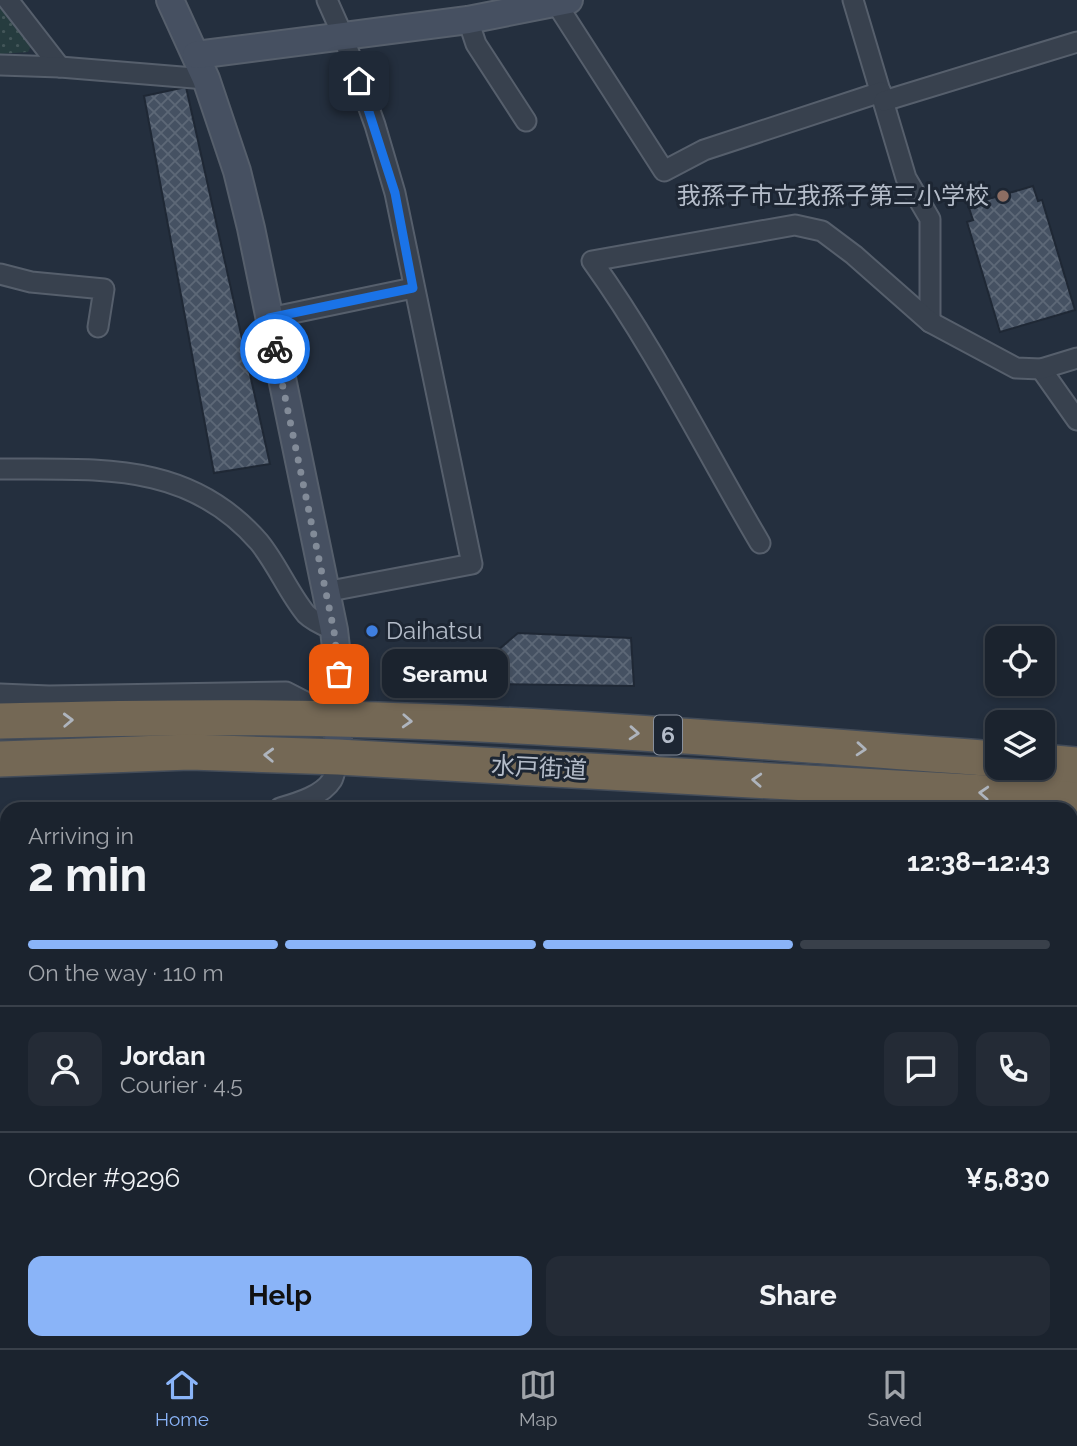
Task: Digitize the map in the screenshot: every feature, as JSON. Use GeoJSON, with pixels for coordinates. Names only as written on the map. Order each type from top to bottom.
{"type":"FeatureCollection","features":[{"type":"Feature","properties":{"kind":"highway","name":"水戸街道"},"geometry":{"type":"LineString","coordinates":[[0,721],[172,717],[339,719],[586,730],[985,758]]}},
{"type":"Feature","properties":{"kind":"highway","name":"水戸街道"},"geometry":{"type":"LineString","coordinates":[[0,759],[190,752],[338,757],[1077,798]]}},
{"type":"Feature","properties":{"kind":"highway"},"geometry":{"type":"LineString","coordinates":[[1055,763],[1077,765]]}},
{"type":"Feature","properties":{"kind":"street"},"geometry":{"type":"LineString","coordinates":[[8,0],[60,67]]}},
{"type":"Feature","properties":{"kind":"street"},"geometry":{"type":"LineString","coordinates":[[170,0],[201,67],[237,171],[334,631],[339,674],[338,757],[332,780],[321,790],[299,802]]}},
{"type":"Feature","properties":{"kind":"street"},"geometry":{"type":"LineString","coordinates":[[325,592],[472,564],[395,193],[375,125],[327,0]]}},
{"type":"Feature","properties":{"kind":"street"},"geometry":{"type":"LineString","coordinates":[[853,0],[906,178],[930,219],[930,322]]}},
{"type":"Feature","properties":{"kind":"street"},"geometry":{"type":"LineString","coordinates":[[0,65],[201,67],[343,36],[468,20],[562,1],[664,171],[704,150],[1077,42]]}},
{"type":"Feature","properties":{"kind":"street"},"geometry":{"type":"LineString","coordinates":[[468,20],[476,44],[526,121]]}},
{"type":"Feature","properties":{"kind":"street"},"geometry":{"type":"LineString","coordinates":[[760,543],[673,386],[622,303],[592,261],[795,225],[822,231],[854,255],[930,322],[1016,368],[1041,369],[1077,358]]}},
{"type":"Feature","properties":{"kind":"street"},"geometry":{"type":"LineString","coordinates":[[0,274],[31,282],[104,289],[97,327]]}},
{"type":"Feature","properties":{"kind":"street"},"geometry":{"type":"LineString","coordinates":[[269,318],[413,288]]}},
{"type":"Feature","properties":{"kind":"street"},"geometry":{"type":"LineString","coordinates":[[1041,369],[1077,420]]}},
{"type":"Feature","properties":{"kind":"street"},"geometry":{"type":"LineString","coordinates":[[0,469],[121,471],[160,478],[212,501],[256,539],[308,616],[334,631]]}},
{"type":"Feature","properties":{"kind":"street"},"geometry":{"type":"LineString","coordinates":[[0,694],[49,696],[286,692],[339,719]]}},
{"type":"Feature","properties":{"kind":"green space"},"geometry":{"type":"Polygon","coordinates":[[[0,4],[33,42],[28,52],[0,54],[0,4]]]}},
{"type":"Feature","properties":{"kind":"building"},"geometry":{"type":"Polygon","coordinates":[[[186,87],[270,464],[214,473],[144,96],[186,87]]]}},
{"type":"Feature","properties":{"kind":"building"},"geometry":{"type":"Polygon","coordinates":[[[1033,186],[1038,201],[1042,200],[1075,310],[1000,332],[967,222],[973,220],[968,205],[1033,186]]]}},
{"type":"Feature","properties":{"kind":"building"},"geometry":{"type":"Polygon","coordinates":[[[518,633],[631,638],[634,686],[483,684],[484,662],[518,633]]]}},
{"type":"Feature","properties":{"kind":"way so far"},"geometry":{"type":"LineString","coordinates":[[275,349],[334,631],[339,674]]}},
{"type":"Feature","properties":{"kind":"place","name":"我孫子市立我孫子第三小学校"},"geometry":{"type":"Point","coordinates":[1003,196]}},
{"type":"Feature","properties":{"kind":"place","name":"Daihatsu"},"geometry":{"type":"Point","coordinates":[372,631]}},
{"type":"Feature","properties":{"kind":"place","name":"Seramu"},"geometry":{"type":"Point","coordinates":[339,674]}},
{"type":"Feature","properties":{"kind":"route"},"geometry":{"type":"LineString","coordinates":[[275,349],[269,318],[413,288],[395,193],[359,81]]}}]}
